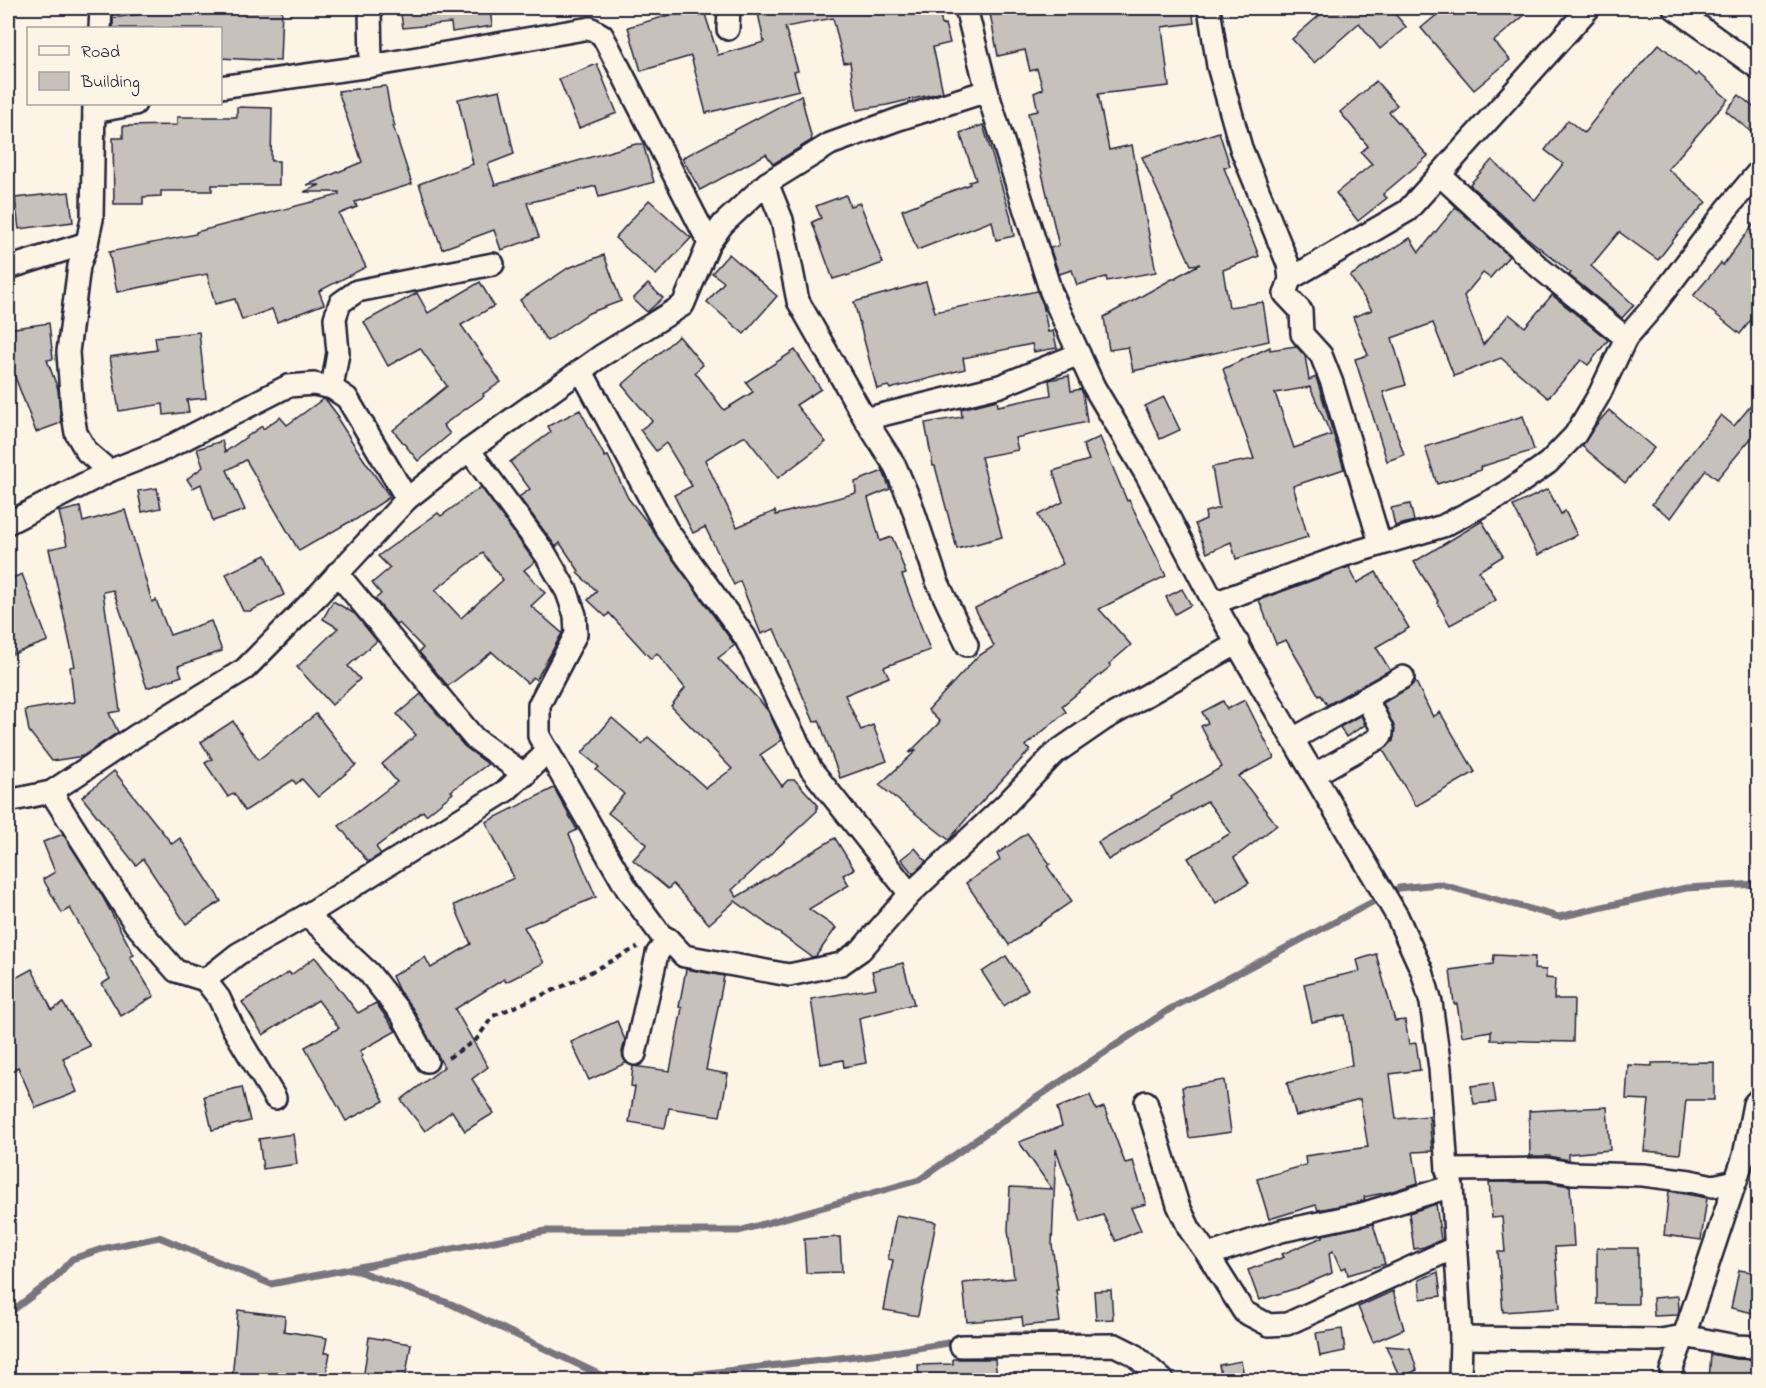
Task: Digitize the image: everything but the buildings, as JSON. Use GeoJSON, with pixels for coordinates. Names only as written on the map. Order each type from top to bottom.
{"type":"FeatureCollection","features":[{"type":"Feature","properties":{"kind":"street"},"geometry":{"type":"LineString","coordinates":[[100,27],[101,8]]}},
{"type":"Feature","properties":{"kind":"street"},"geometry":{"type":"LineString","coordinates":[[370,8],[370,66]]}},
{"type":"Feature","properties":{"kind":"street"},"geometry":{"type":"LineString","coordinates":[[728,29],[729,8]]}},
{"type":"Feature","properties":{"kind":"street"},"geometry":{"type":"LineString","coordinates":[[966,8],[987,91],[1051,291],[1094,387],[1147,476],[1214,603],[1397,916],[1422,971],[1431,1003],[1440,1068],[1456,1247],[1461,1338],[1460,1380]]}},
{"type":"Feature","properties":{"kind":"street"},"geometry":{"type":"LineString","coordinates":[[1209,8],[1218,66],[1241,148],[1288,264],[1290,279],[1285,294],[1301,310],[1302,334],[1321,354],[1332,383],[1380,543]]}},
{"type":"Feature","properties":{"kind":"street"},"geometry":{"type":"LineString","coordinates":[[1290,279],[1407,211],[1588,8]]}},
{"type":"Feature","properties":{"kind":"street"},"geometry":{"type":"LineString","coordinates":[[1674,8],[1758,68]]}},
{"type":"Feature","properties":{"kind":"street"},"geometry":{"type":"LineString","coordinates":[[222,87],[370,66],[590,28],[602,35],[607,44],[709,243]]}},
{"type":"Feature","properties":{"kind":"street"},"geometry":{"type":"LineString","coordinates":[[8,801],[51,792],[137,735],[245,669],[407,499],[469,450],[581,370],[683,305],[709,243],[723,224],[767,183],[830,144],[987,91]]}},
{"type":"Feature","properties":{"kind":"street"},"geometry":{"type":"LineString","coordinates":[[109,471],[87,452],[76,433],[68,352],[79,266],[92,219],[94,108],[125,105]]}},
{"type":"Feature","properties":{"kind":"street"},"geometry":{"type":"LineString","coordinates":[[1214,603],[1380,543],[1443,526],[1504,494],[1548,463],[1575,435],[1599,395],[1626,338],[1758,172]]}},
{"type":"Feature","properties":{"kind":"street"},"geometry":{"type":"LineString","coordinates":[[1440,175],[1532,261],[1626,338]]}},
{"type":"Feature","properties":{"kind":"street"},"geometry":{"type":"LineString","coordinates":[[767,183],[782,220],[798,302],[865,419],[895,466],[911,503],[937,581],[967,645]]}},
{"type":"Feature","properties":{"kind":"street"},"geometry":{"type":"LineString","coordinates":[[8,268],[87,243]]}},
{"type":"Feature","properties":{"kind":"street"},"geometry":{"type":"LineString","coordinates":[[332,388],[338,354],[335,318],[340,303],[357,291],[493,264]]}},
{"type":"Feature","properties":{"kind":"street"},"geometry":{"type":"LineString","coordinates":[[865,419],[1000,386],[1079,354]]}},
{"type":"Feature","properties":{"kind":"street"},"geometry":{"type":"LineString","coordinates":[[581,370],[667,530],[745,637],[811,769],[910,894]]}},
{"type":"Feature","properties":{"kind":"street"},"geometry":{"type":"LineString","coordinates":[[8,523],[109,471],[165,449],[288,386],[314,384],[332,388],[347,398],[407,499]]}},
{"type":"Feature","properties":{"kind":"street"},"geometry":{"type":"LineString","coordinates":[[469,450],[546,555],[567,592],[575,615],[576,634],[539,705],[539,736],[627,889],[664,937],[684,956],[789,975],[841,964],[861,950],[910,894],[1005,805],[1055,753],[1103,720],[1238,643]]}},
{"type":"Feature","properties":{"kind":"street"},"geometry":{"type":"LineString","coordinates":[[337,573],[474,738],[525,775]]}},
{"type":"Feature","properties":{"kind":"street"},"geometry":{"type":"LineString","coordinates":[[1293,738],[1403,677]]}},
{"type":"Feature","properties":{"kind":"street"},"geometry":{"type":"LineString","coordinates":[[1314,775],[1374,741],[1382,734],[1382,729],[1366,698]]}},
{"type":"Feature","properties":{"kind":"street"},"geometry":{"type":"LineString","coordinates":[[205,980],[238,954],[307,915],[507,790],[548,751]]}},
{"type":"Feature","properties":{"kind":"street"},"geometry":{"type":"LineString","coordinates":[[51,792],[135,924],[176,971],[205,980],[219,998],[233,1028],[275,1098]]}},
{"type":"Feature","properties":{"kind":"street"},"geometry":{"type":"LineString","coordinates":[[307,915],[369,974],[402,1015],[427,1061]]}},
{"type":"Feature","properties":{"kind":"street"},"geometry":{"type":"LineString","coordinates":[[635,1054],[657,954],[664,937]]}},
{"type":"Feature","properties":{"kind":"street"},"geometry":{"type":"LineString","coordinates":[[1671,1376],[1744,1156],[1754,1104],[1758,1100]]}},
{"type":"Feature","properties":{"kind":"street"},"geometry":{"type":"LineString","coordinates":[[1146,1102],[1178,1205],[1190,1230],[1244,1312],[1269,1325],[1287,1324],[1456,1247]]}},
{"type":"Feature","properties":{"kind":"street"},"geometry":{"type":"LineString","coordinates":[[1208,1255],[1281,1231],[1362,1214],[1450,1178],[1547,1168],[1572,1173],[1642,1175],[1713,1186],[1736,1181]]}},
{"type":"Feature","properties":{"kind":"street"},"geometry":{"type":"LineString","coordinates":[[1713,1186],[1726,1211]]}},
{"type":"Feature","properties":{"kind":"street"},"geometry":{"type":"LineString","coordinates":[[1461,1338],[1660,1340],[1684,1336],[1736,1346],[1758,1347]]}},
{"type":"Feature","properties":{"kind":"street"},"geometry":{"type":"LineString","coordinates":[[1660,1340],[1671,1376]]}},
{"type":"Feature","properties":{"kind":"street"},"geometry":{"type":"LineString","coordinates":[[961,1346],[1115,1346],[1133,1354],[1163,1380]]}},
{"type":"Feature","properties":{"kind":"path"},"geometry":{"type":"LineString","coordinates":[[427,1061],[446,1060],[476,1040],[493,1016],[568,984],[664,937]]}},
{"type":"Feature","properties":{"kind":"waterway"},"geometry":{"type":"LineString","coordinates":[[8,1314],[54,1279],[72,1259],[102,1249],[159,1237],[271,1284],[546,1231],[739,1231],[919,1180],[1030,1102],[1170,1009],[1399,888],[1439,884],[1559,917],[1686,888],[1758,884]]}},
{"type":"Feature","properties":{"kind":"waterway"},"geometry":{"type":"LineString","coordinates":[[352,1269],[451,1304],[611,1380]]}},
{"type":"Feature","properties":{"kind":"waterway"},"geometry":{"type":"LineString","coordinates":[[992,1336],[1082,1335]]}},
{"type":"Feature","properties":{"kind":"waterway"},"geometry":{"type":"LineString","coordinates":[[648,1380],[899,1351],[960,1341]]}}]}
